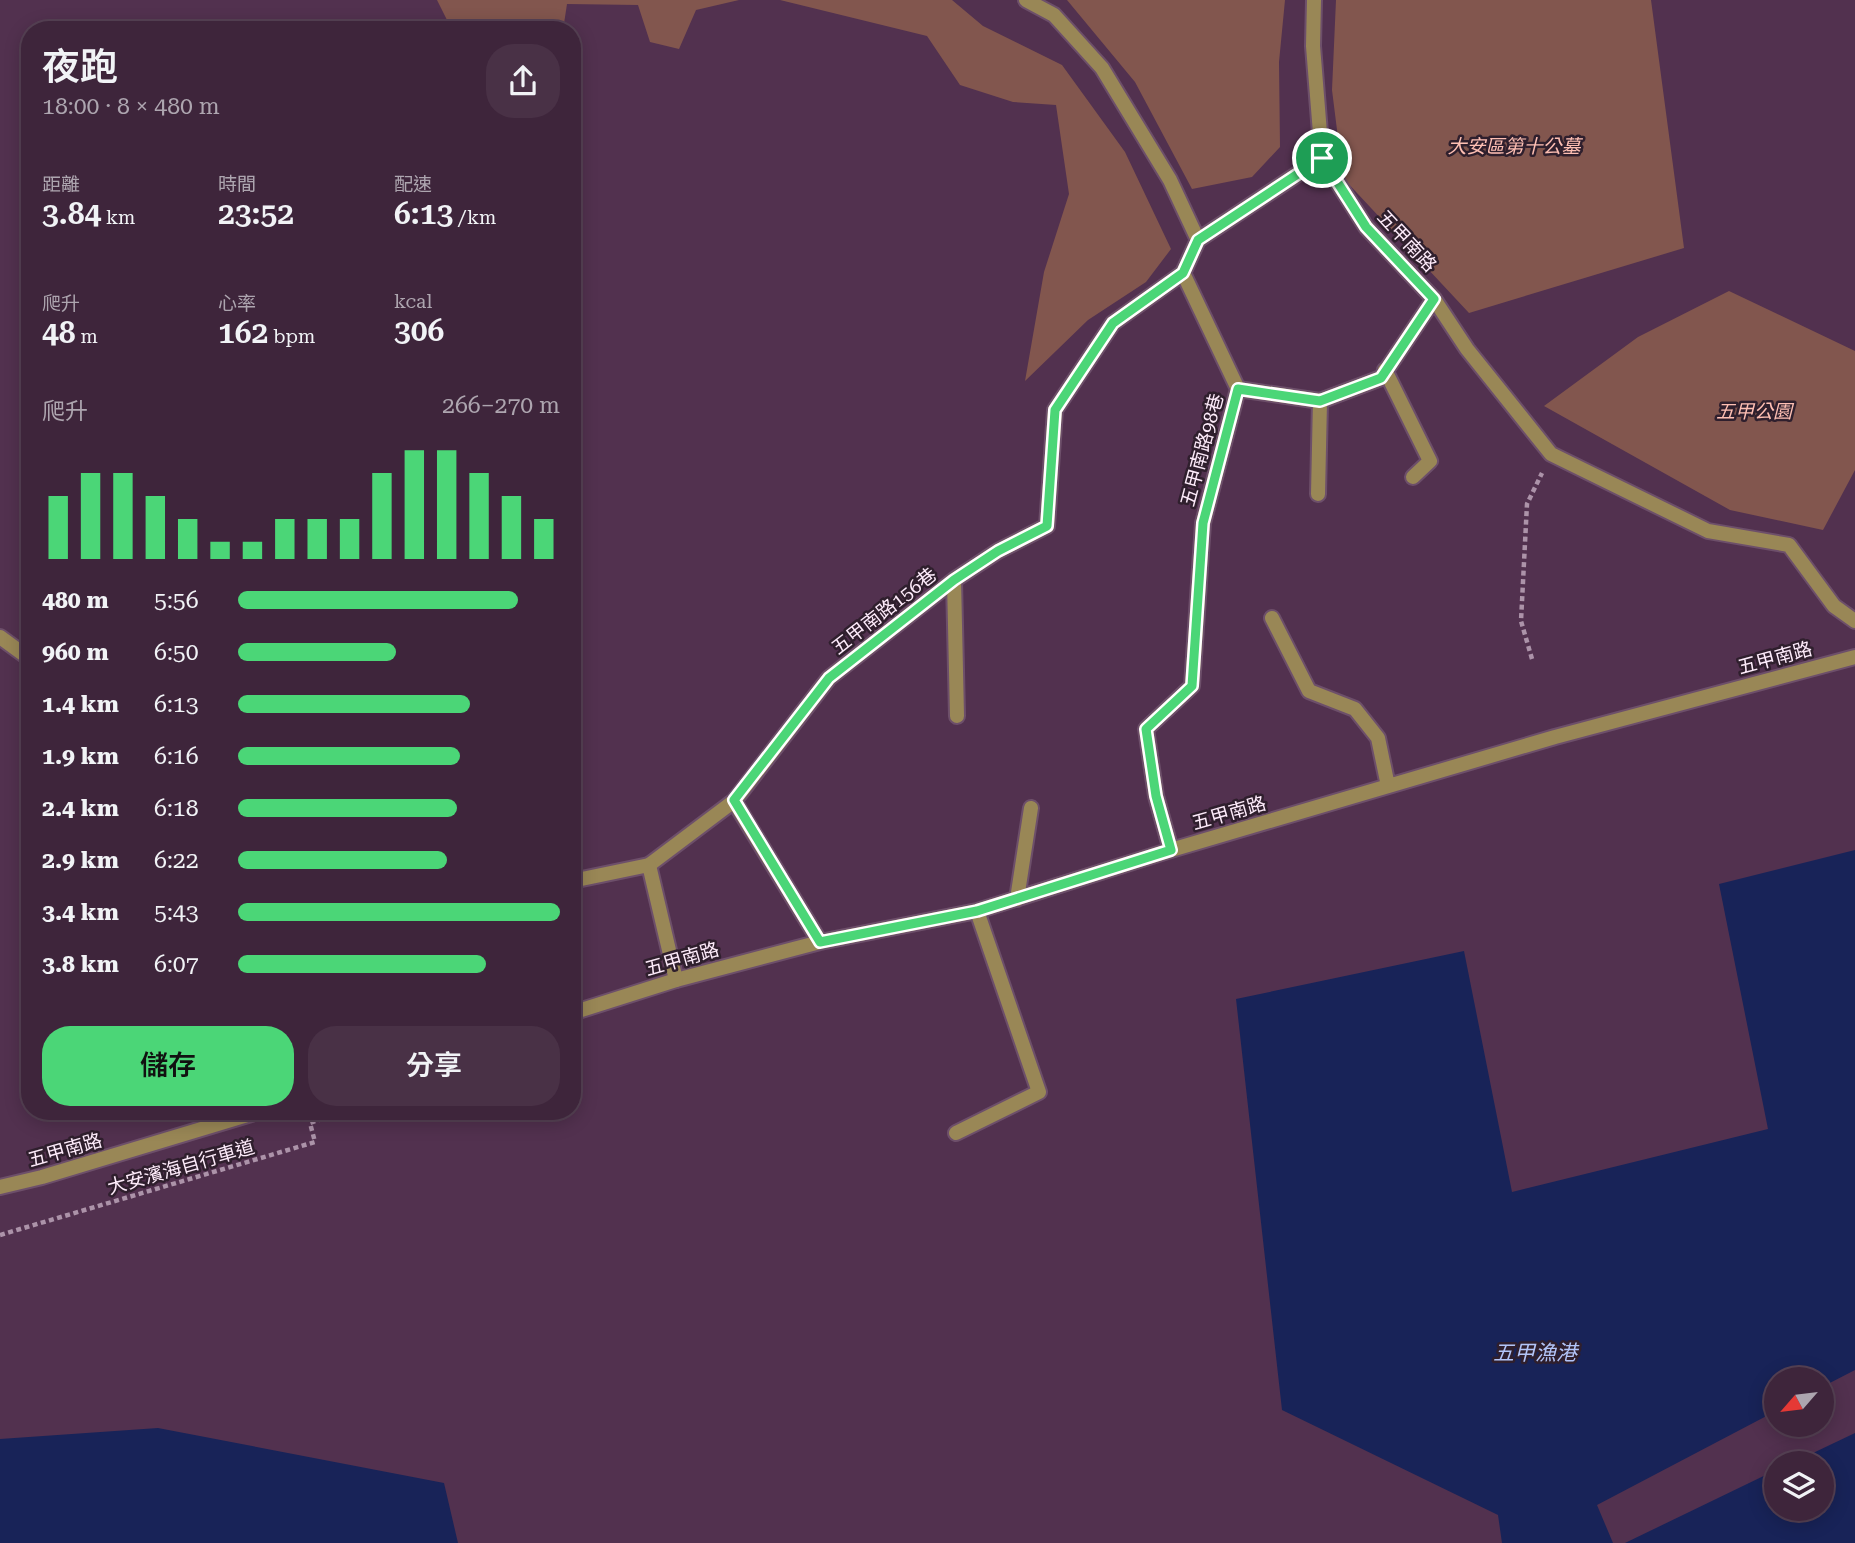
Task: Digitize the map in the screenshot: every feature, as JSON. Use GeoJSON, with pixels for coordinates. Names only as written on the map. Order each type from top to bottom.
{"type":"FeatureCollection","features":[{"type":"Feature","properties":{"kind":"street"},"geometry":{"type":"LineString","coordinates":[[1026,0],[1054,15],[1102,68],[1170,180],[1198,240]]}},
{"type":"Feature","properties":{"kind":"street","name":"五甲南路"},"geometry":{"type":"LineString","coordinates":[[1314,0],[1313,46],[1322,158],[1366,227],[1434,299],[1467,349],[1551,454],[1708,531],[1789,545],[1833,606],[1855,621]]}},
{"type":"Feature","properties":{"kind":"street"},"geometry":{"type":"LineString","coordinates":[[1183,273],[1198,240],[1322,158]]}},
{"type":"Feature","properties":{"kind":"street","name":"五甲南路98巷"},"geometry":{"type":"LineString","coordinates":[[1171,850],[1156,796],[1146,729],[1192,686],[1203,523],[1238,389],[1183,273]]}},
{"type":"Feature","properties":{"kind":"street","name":"五甲南路156巷"},"geometry":{"type":"LineString","coordinates":[[649,865],[734,800],[829,678],[954,580],[998,551],[1047,526],[1055,410],[1113,323],[1183,273]]}},
{"type":"Feature","properties":{"kind":"street"},"geometry":{"type":"LineString","coordinates":[[1238,389],[1320,401],[1381,378],[1434,299]]}},
{"type":"Feature","properties":{"kind":"street"},"geometry":{"type":"LineString","coordinates":[[1385,370],[1430,461],[1413,477]]}},
{"type":"Feature","properties":{"kind":"street"},"geometry":{"type":"LineString","coordinates":[[1318,494],[1320,401]]}},
{"type":"Feature","properties":{"kind":"street"},"geometry":{"type":"LineString","coordinates":[[954,580],[957,716]]}},
{"type":"Feature","properties":{"kind":"street"},"geometry":{"type":"LineString","coordinates":[[1272,618],[1309,691],[1355,709],[1378,738],[1388,786]]}},
{"type":"Feature","properties":{"kind":"street"},"geometry":{"type":"LineString","coordinates":[[0,637],[21,652]]}},
{"type":"Feature","properties":{"kind":"street","name":"五甲南路"},"geometry":{"type":"LineString","coordinates":[[581,1010],[676,980],[820,942],[977,911],[1171,850],[1555,737],[1855,657]]}},
{"type":"Feature","properties":{"kind":"street"},"geometry":{"type":"LineString","coordinates":[[734,800],[820,942]]}},
{"type":"Feature","properties":{"kind":"street"},"geometry":{"type":"LineString","coordinates":[[1017,899],[1031,808]]}},
{"type":"Feature","properties":{"kind":"street"},"geometry":{"type":"LineString","coordinates":[[581,879],[649,865],[676,980]]}},
{"type":"Feature","properties":{"kind":"street"},"geometry":{"type":"LineString","coordinates":[[956,1133],[1039,1092],[977,911]]}},
{"type":"Feature","properties":{"kind":"street","name":"五甲南路"},"geometry":{"type":"LineString","coordinates":[[0,1187],[231,1120]]}},
{"type":"Feature","properties":{"kind":"path"},"geometry":{"type":"LineString","coordinates":[[1532,659],[1521,621],[1527,504],[1551,454]]}},
{"type":"Feature","properties":{"kind":"path","name":"大安濱海自行車道"},"geometry":{"type":"LineString","coordinates":[[0,1235],[315,1142],[310,1123],[319,1120]]}},
{"type":"Feature","properties":{"kind":"green space"},"geometry":{"type":"Polygon","coordinates":[[[437,0],[739,0],[696,10],[679,49],[650,42],[638,5],[567,4],[564,21],[448,21],[437,0]]]}},
{"type":"Feature","properties":{"kind":"green space"},"geometry":{"type":"Polygon","coordinates":[[[780,0],[952,0],[983,26],[1062,65],[1125,152],[1171,249],[1146,282],[1088,320],[1025,381],[1044,272],[1069,194],[1056,105],[1013,102],[960,85],[927,36],[780,0]]]}},
{"type":"Feature","properties":{"kind":"green space"},"geometry":{"type":"Polygon","coordinates":[[[1067,0],[1285,0],[1279,62],[1280,147],[1252,177],[1192,189],[1135,82],[1067,0]]]}},
{"type":"Feature","properties":{"kind":"green space","name":"大安區第十公墓"},"geometry":{"type":"Polygon","coordinates":[[[1336,0],[1651,0],[1684,248],[1469,313],[1343,178],[1332,90],[1336,0]]]}},
{"type":"Feature","properties":{"kind":"green space","name":"五甲公園"},"geometry":{"type":"Polygon","coordinates":[[[1729,291],[1855,351],[1855,470],[1823,530],[1730,510],[1544,406],[1638,337],[1729,291]]]}},
{"type":"Feature","properties":{"kind":"water","name":"五甲漁港"},"geometry":{"type":"Polygon","coordinates":[[[1855,850],[1855,1370],[1834,1381],[1834,1367],[1764,1367],[1764,1417],[1597,1505],[1613,1543],[1502,1543],[1498,1515],[1282,1410],[1236,999],[1464,951],[1512,1192],[1768,1129],[1719,884],[1855,850]]]}},
{"type":"Feature","properties":{"kind":"water"},"geometry":{"type":"Polygon","coordinates":[[[158,1428],[444,1483],[458,1543],[0,1543],[0,1439],[158,1428]]]}},
{"type":"Feature","properties":{"kind":"water"},"geometry":{"type":"Polygon","coordinates":[[[1855,1433],[1855,1543],[1625,1543],[1764,1476],[1764,1521],[1834,1521],[1834,1451],[1817,1451],[1855,1433]]]}},
{"type":"Feature","properties":{"kind":"route"},"geometry":{"type":"LineString","coordinates":[[1322,158],[1366,227],[1434,299],[1381,378],[1320,401],[1238,389],[1203,523],[1192,686],[1146,729],[1156,796],[1171,850],[977,911],[820,942],[734,800],[829,678],[954,580],[998,551],[1047,526],[1055,410],[1113,323],[1183,273],[1198,240],[1322,158]]}}]}
